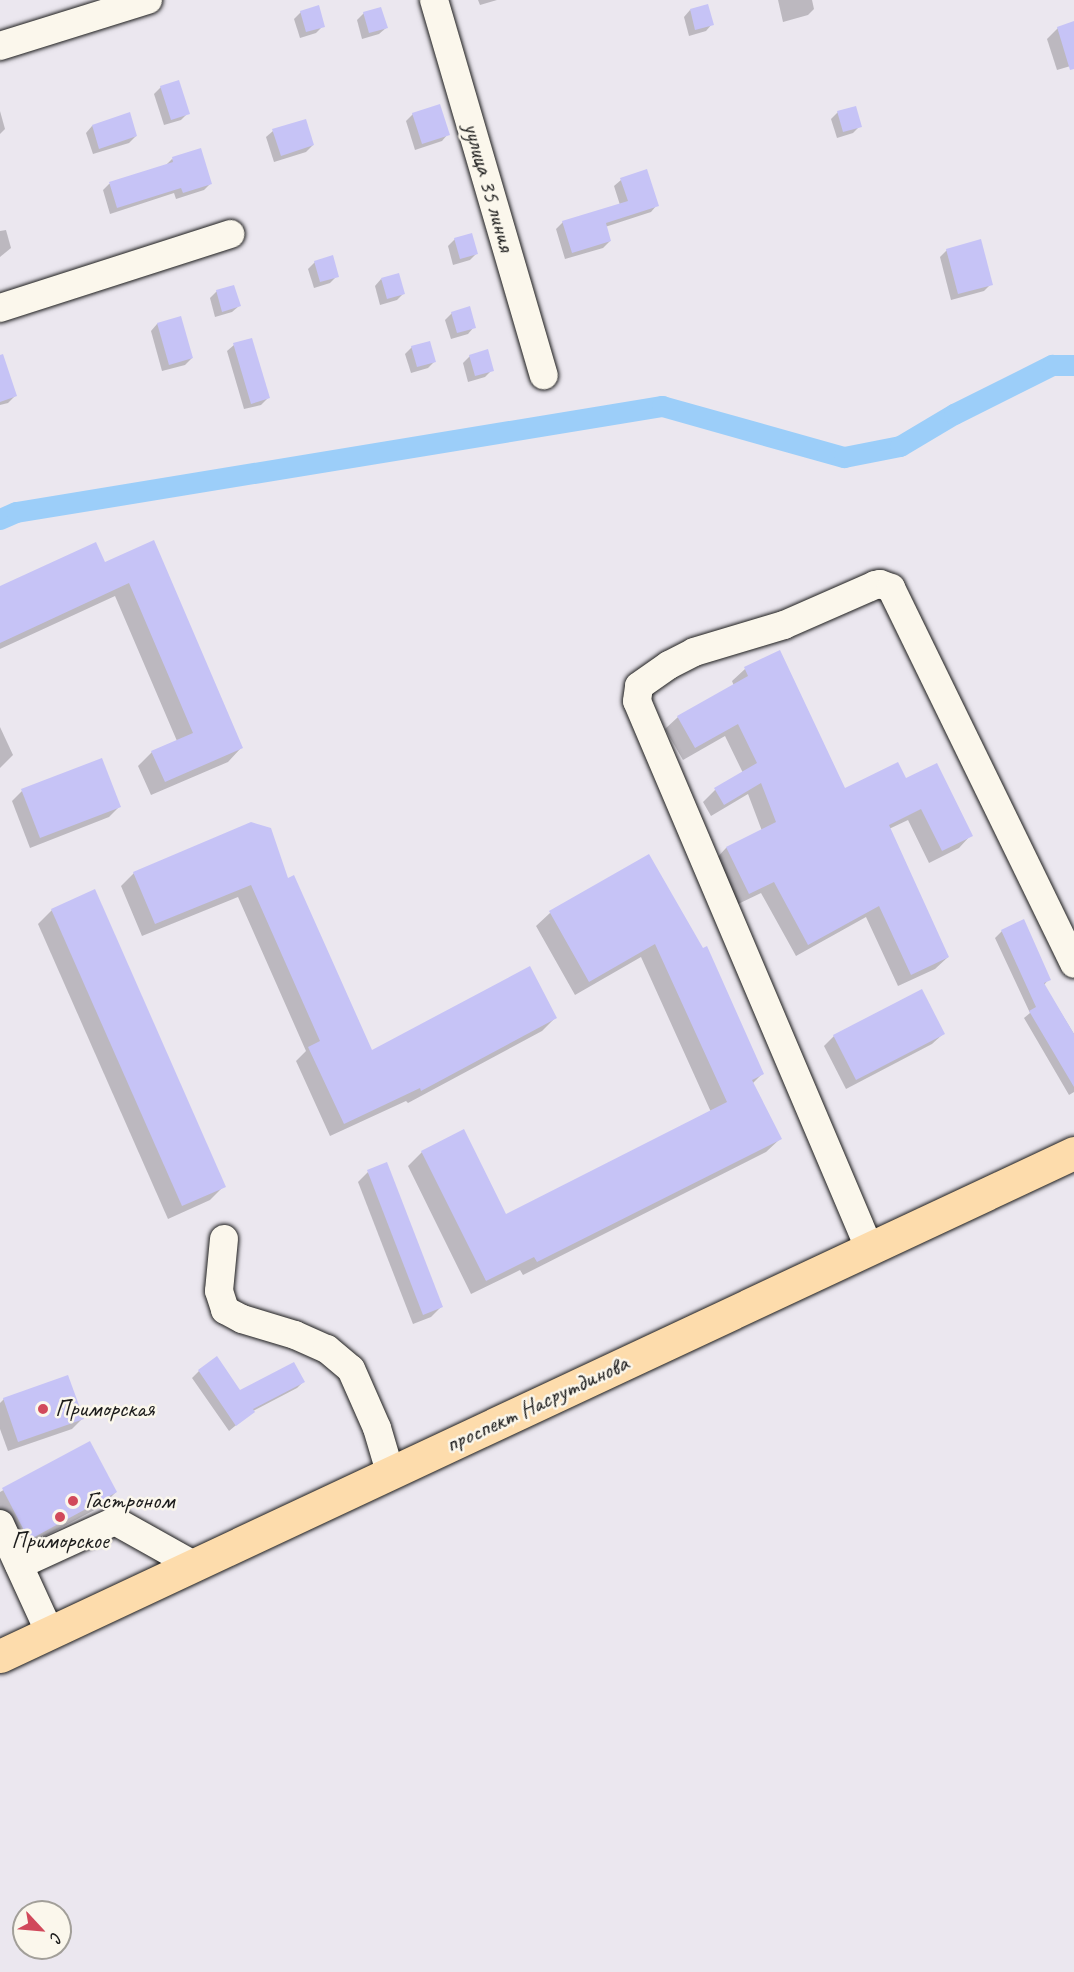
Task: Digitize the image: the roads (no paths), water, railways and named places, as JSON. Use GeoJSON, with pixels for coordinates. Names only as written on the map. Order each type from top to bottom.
{"type":"FeatureCollection","features":[{"type":"Feature","properties":{"kind":"main road","name":"проспект Насрутдинова"},"geometry":{"type":"LineString","coordinates":[[0,1656],[192,1564],[1074,1153]]}},
{"type":"Feature","properties":{"kind":"street"},"geometry":{"type":"LineString","coordinates":[[0,46],[148,0]]}},
{"type":"Feature","properties":{"kind":"street","name":"уулица 35 линия"},"geometry":{"type":"LineString","coordinates":[[434,0],[544,375]]}},
{"type":"Feature","properties":{"kind":"street"},"geometry":{"type":"LineString","coordinates":[[0,308],[230,234]]}},
{"type":"Feature","properties":{"kind":"street"},"geometry":{"type":"LineString","coordinates":[[870,1250],[637,701],[639,687],[669,665],[694,652],[784,625],[875,585],[880,584],[891,588],[1074,964]]}},
{"type":"Feature","properties":{"kind":"street"},"geometry":{"type":"LineString","coordinates":[[224,1239],[219,1291],[225,1310],[242,1319],[295,1335],[327,1349],[351,1369],[377,1428],[390,1472]]}},
{"type":"Feature","properties":{"kind":"street"},"geometry":{"type":"LineString","coordinates":[[50,1633],[9,1544],[115,1521],[192,1564]]}},
{"type":"Feature","properties":{"kind":"waterway"},"geometry":{"type":"LineString","coordinates":[[0,519],[16,512],[662,406],[844,457],[900,446],[954,414],[1052,365],[1074,365]]}},
{"type":"Feature","properties":{"kind":"place","name":"Приморская"},"geometry":{"type":"Point","coordinates":[43,1409]}},
{"type":"Feature","properties":{"kind":"place","name":"Гастроном"},"geometry":{"type":"Point","coordinates":[73,1501]}},
{"type":"Feature","properties":{"kind":"place","name":"Приморское"},"geometry":{"type":"Point","coordinates":[60,1517]}}]}
